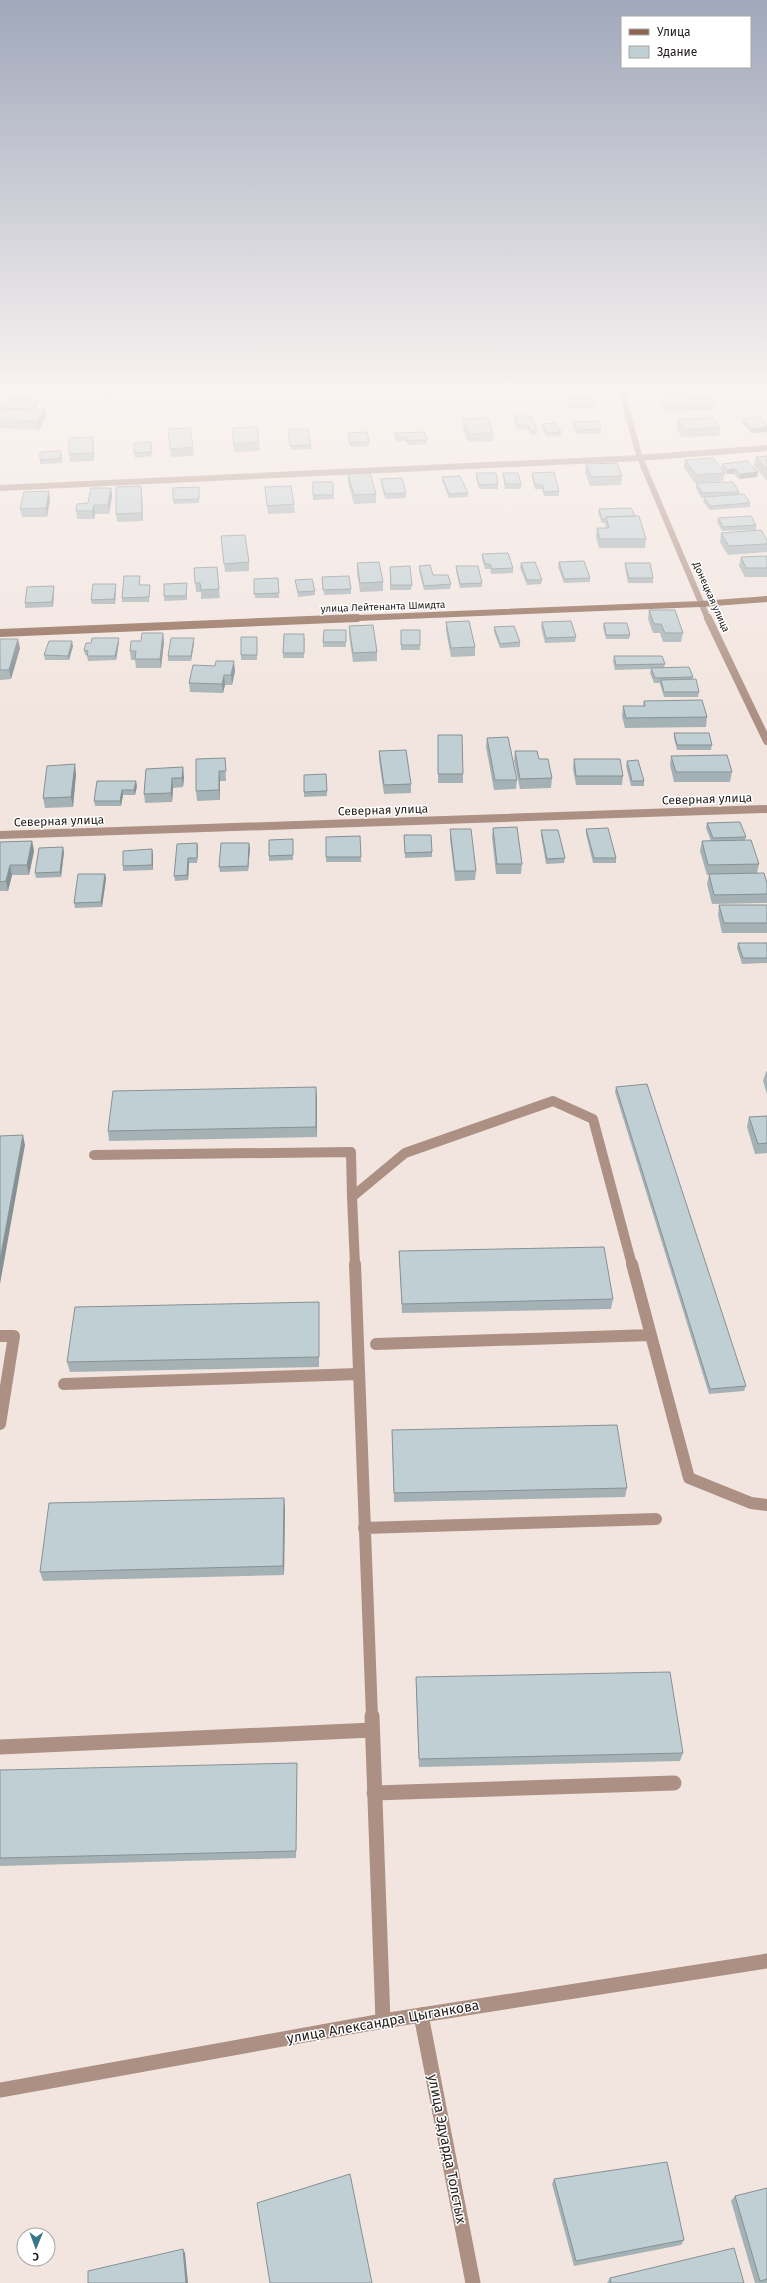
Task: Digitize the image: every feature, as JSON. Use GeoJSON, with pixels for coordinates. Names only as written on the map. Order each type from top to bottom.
{"type":"FeatureCollection","features":[{"type":"Feature","properties":{"kind":"main road","name":"улица Лейтенанта Шмидта"},"geometry":{"type":"LineString","coordinates":[[0,633],[702,604],[767,598]]}},
{"type":"Feature","properties":{"kind":"street","name":"Донецкая улица"},"geometry":{"type":"LineString","coordinates":[[656,497],[702,604],[767,741]]}},
{"type":"Feature","properties":{"kind":"street","name":"Северная улица"},"geometry":{"type":"LineString","coordinates":[[0,835],[767,809]]}},
{"type":"Feature","properties":{"kind":"street"},"geometry":{"type":"LineString","coordinates":[[352,1197],[405,1153],[553,1101],[594,1119],[689,1478],[751,1503],[767,1505]]}},
{"type":"Feature","properties":{"kind":"street"},"geometry":{"type":"LineString","coordinates":[[94,1155],[351,1152],[383,2021]]}},
{"type":"Feature","properties":{"kind":"street"},"geometry":{"type":"LineString","coordinates":[[376,1344],[651,1335]]}},
{"type":"Feature","properties":{"kind":"street"},"geometry":{"type":"LineString","coordinates":[[0,1336],[14,1336],[0,1424]]}},
{"type":"Feature","properties":{"kind":"street"},"geometry":{"type":"LineString","coordinates":[[64,1384],[358,1374]]}},
{"type":"Feature","properties":{"kind":"street"},"geometry":{"type":"LineString","coordinates":[[364,1528],[656,1519]]}},
{"type":"Feature","properties":{"kind":"street"},"geometry":{"type":"LineString","coordinates":[[0,1747],[372,1730]]}},
{"type":"Feature","properties":{"kind":"street"},"geometry":{"type":"LineString","coordinates":[[374,1793],[674,1783]]}},
{"type":"Feature","properties":{"kind":"street","name":"улица Александра Цыганкова"},"geometry":{"type":"LineString","coordinates":[[0,2090],[383,2021],[767,1960]]}},
{"type":"Feature","properties":{"kind":"street","name":"улица Эдуарда Толстых"},"geometry":{"type":"LineString","coordinates":[[421,2015],[473,2283]]}},
{"type":"Feature","properties":{"kind":"building"},"geometry":{"type":"Polygon","coordinates":[[[23,497],[48,497],[46,508],[20,509],[23,497]]]}},
{"type":"Feature","properties":{"kind":"building"},"geometry":{"type":"Polygon","coordinates":[[[89,497],[109,497],[108,505],[94,505],[92,511],[76,511],[77,504],[88,503],[89,497]]]}},
{"type":"Feature","properties":{"kind":"building"},"geometry":{"type":"Polygon","coordinates":[[[116,497],[141,497],[142,513],[116,514],[116,497]]]}},
{"type":"Feature","properties":{"kind":"building"},"geometry":{"type":"Polygon","coordinates":[[[173,497],[199,497],[199,499],[173,500],[173,497]]]}},
{"type":"Feature","properties":{"kind":"building"},"geometry":{"type":"Polygon","coordinates":[[[266,497],[293,497],[294,504],[267,506],[266,497]]]}},
{"type":"Feature","properties":{"kind":"building"},"geometry":{"type":"Polygon","coordinates":[[[704,497],[746,497],[750,503],[710,506],[704,497]]]}},
{"type":"Feature","properties":{"kind":"building"},"geometry":{"type":"Polygon","coordinates":[[[631,508],[635,516],[606,517],[606,519],[602,519],[599,509],[631,508]]]}},
{"type":"Feature","properties":{"kind":"building"},"geometry":{"type":"Polygon","coordinates":[[[639,516],[646,539],[600,539],[597,528],[609,528],[606,517],[639,516]]]}},
{"type":"Feature","properties":{"kind":"building"},"geometry":{"type":"Polygon","coordinates":[[[751,516],[756,525],[723,527],[718,518],[751,516]]]}},
{"type":"Feature","properties":{"kind":"building"},"geometry":{"type":"Polygon","coordinates":[[[761,530],[767,540],[767,544],[729,546],[721,533],[761,530]]]}},
{"type":"Feature","properties":{"kind":"building"},"geometry":{"type":"Polygon","coordinates":[[[245,535],[249,562],[224,564],[221,536],[245,535]]]}},
{"type":"Feature","properties":{"kind":"building"},"geometry":{"type":"Polygon","coordinates":[[[508,553],[513,568],[492,569],[490,564],[485,564],[482,554],[508,553]]]}},
{"type":"Feature","properties":{"kind":"building"},"geometry":{"type":"Polygon","coordinates":[[[767,556],[767,568],[746,568],[741,557],[767,556]]]}},
{"type":"Feature","properties":{"kind":"building"},"geometry":{"type":"Polygon","coordinates":[[[584,561],[590,578],[564,579],[559,562],[584,561]]]}},
{"type":"Feature","properties":{"kind":"building"},"geometry":{"type":"Polygon","coordinates":[[[379,562],[383,582],[360,583],[357,563],[379,562]]]}},
{"type":"Feature","properties":{"kind":"building"},"geometry":{"type":"Polygon","coordinates":[[[535,562],[542,580],[527,580],[521,563],[535,562]]]}},
{"type":"Feature","properties":{"kind":"building"},"geometry":{"type":"Polygon","coordinates":[[[625,563],[650,563],[653,578],[629,578],[625,563]]]}},
{"type":"Feature","properties":{"kind":"building"},"geometry":{"type":"Polygon","coordinates":[[[430,565],[433,575],[448,575],[451,584],[424,586],[419,566],[430,565]]]}},
{"type":"Feature","properties":{"kind":"building"},"geometry":{"type":"Polygon","coordinates":[[[410,566],[412,585],[391,585],[390,567],[410,566]]]}},
{"type":"Feature","properties":{"kind":"building"},"geometry":{"type":"Polygon","coordinates":[[[456,566],[478,566],[482,583],[460,584],[456,566]]]}},
{"type":"Feature","properties":{"kind":"building"},"geometry":{"type":"Polygon","coordinates":[[[217,567],[219,589],[201,590],[200,583],[195,583],[194,568],[217,567]]]}},
{"type":"Feature","properties":{"kind":"building"},"geometry":{"type":"Polygon","coordinates":[[[124,576],[140,576],[139,585],[150,585],[149,597],[122,598],[124,576]]]}},
{"type":"Feature","properties":{"kind":"building"},"geometry":{"type":"Polygon","coordinates":[[[349,576],[351,589],[323,590],[322,577],[349,576]]]}},
{"type":"Feature","properties":{"kind":"building"},"geometry":{"type":"Polygon","coordinates":[[[278,578],[279,593],[254,594],[254,579],[278,578]]]}},
{"type":"Feature","properties":{"kind":"building"},"geometry":{"type":"Polygon","coordinates":[[[312,579],[315,591],[298,592],[295,580],[312,579]]]}},
{"type":"Feature","properties":{"kind":"building"},"geometry":{"type":"Polygon","coordinates":[[[187,583],[186,596],[164,596],[164,584],[187,583]]]}},
{"type":"Feature","properties":{"kind":"building"},"geometry":{"type":"Polygon","coordinates":[[[93,584],[116,584],[114,599],[91,600],[93,584]]]}},
{"type":"Feature","properties":{"kind":"building"},"geometry":{"type":"Polygon","coordinates":[[[54,586],[52,602],[25,603],[27,587],[54,586]]]}},
{"type":"Feature","properties":{"kind":"building"},"geometry":{"type":"Polygon","coordinates":[[[649,610],[675,610],[683,633],[665,633],[661,624],[654,624],[649,610]]]}},
{"type":"Feature","properties":{"kind":"building"},"geometry":{"type":"Polygon","coordinates":[[[469,621],[475,647],[451,648],[446,622],[469,621]]]}},
{"type":"Feature","properties":{"kind":"building"},"geometry":{"type":"Polygon","coordinates":[[[571,621],[576,637],[546,638],[542,622],[571,621]]]}},
{"type":"Feature","properties":{"kind":"building"},"geometry":{"type":"Polygon","coordinates":[[[604,623],[627,623],[630,635],[606,635],[604,623]]]}},
{"type":"Feature","properties":{"kind":"building"},"geometry":{"type":"Polygon","coordinates":[[[373,625],[377,652],[353,653],[349,626],[373,625]]]}},
{"type":"Feature","properties":{"kind":"building"},"geometry":{"type":"Polygon","coordinates":[[[514,626],[520,642],[500,644],[494,627],[514,626]]]}},
{"type":"Feature","properties":{"kind":"building"},"geometry":{"type":"Polygon","coordinates":[[[324,630],[346,630],[346,642],[323,642],[324,630]]]}},
{"type":"Feature","properties":{"kind":"building"},"geometry":{"type":"Polygon","coordinates":[[[401,630],[420,630],[420,645],[401,645],[401,630]]]}},
{"type":"Feature","properties":{"kind":"building"},"geometry":{"type":"Polygon","coordinates":[[[142,633],[163,633],[160,659],[135,659],[136,651],[130,651],[131,641],[141,641],[142,633]]]}},
{"type":"Feature","properties":{"kind":"building"},"geometry":{"type":"Polygon","coordinates":[[[284,634],[304,634],[304,653],[283,653],[284,634]]]}},
{"type":"Feature","properties":{"kind":"building"},"geometry":{"type":"Polygon","coordinates":[[[241,637],[257,637],[257,655],[241,655],[241,637]]]}},
{"type":"Feature","properties":{"kind":"building"},"geometry":{"type":"Polygon","coordinates":[[[92,638],[119,638],[115,656],[87,656],[88,651],[84,650],[86,643],[91,643],[92,638]]]}},
{"type":"Feature","properties":{"kind":"building"},"geometry":{"type":"Polygon","coordinates":[[[171,638],[194,638],[191,656],[168,656],[171,638]]]}},
{"type":"Feature","properties":{"kind":"building"},"geometry":{"type":"Polygon","coordinates":[[[0,639],[18,639],[9,670],[0,670],[0,639]]]}},
{"type":"Feature","properties":{"kind":"building"},"geometry":{"type":"Polygon","coordinates":[[[49,641],[72,641],[68,656],[44,655],[49,641]]]}},
{"type":"Feature","properties":{"kind":"building"},"geometry":{"type":"Polygon","coordinates":[[[614,656],[662,656],[665,664],[616,665],[614,656]]]}},
{"type":"Feature","properties":{"kind":"building"},"geometry":{"type":"Polygon","coordinates":[[[216,661],[234,661],[231,675],[224,675],[222,684],[189,683],[193,665],[215,666],[216,661]]]}},
{"type":"Feature","properties":{"kind":"building"},"geometry":{"type":"Polygon","coordinates":[[[689,667],[693,677],[655,678],[651,668],[689,667]]]}},
{"type":"Feature","properties":{"kind":"building"},"geometry":{"type":"Polygon","coordinates":[[[696,679],[699,692],[664,692],[661,680],[696,679]]]}},
{"type":"Feature","properties":{"kind":"building"},"geometry":{"type":"Polygon","coordinates":[[[702,700],[707,717],[626,718],[623,706],[645,706],[644,701],[702,700]]]}},
{"type":"Feature","properties":{"kind":"building"},"geometry":{"type":"Polygon","coordinates":[[[674,733],[709,733],[712,745],[677,745],[674,733]]]}},
{"type":"Feature","properties":{"kind":"building"},"geometry":{"type":"Polygon","coordinates":[[[438,735],[462,735],[463,774],[438,774],[438,735]]]}},
{"type":"Feature","properties":{"kind":"building"},"geometry":{"type":"Polygon","coordinates":[[[508,737],[517,780],[495,780],[487,738],[508,737]]]}},
{"type":"Feature","properties":{"kind":"building"},"geometry":{"type":"Polygon","coordinates":[[[406,750],[411,784],[384,785],[379,751],[406,750]]]}},
{"type":"Feature","properties":{"kind":"building"},"geometry":{"type":"Polygon","coordinates":[[[515,751],[537,751],[539,759],[548,759],[552,778],[520,779],[515,751]]]}},
{"type":"Feature","properties":{"kind":"building"},"geometry":{"type":"Polygon","coordinates":[[[727,755],[732,772],[676,772],[671,756],[727,755]]]}},
{"type":"Feature","properties":{"kind":"building"},"geometry":{"type":"Polygon","coordinates":[[[225,758],[226,771],[219,771],[219,790],[196,791],[196,759],[225,758]]]}},
{"type":"Feature","properties":{"kind":"building"},"geometry":{"type":"Polygon","coordinates":[[[574,759],[620,759],[623,776],[576,776],[574,759]]]}},
{"type":"Feature","properties":{"kind":"building"},"geometry":{"type":"Polygon","coordinates":[[[638,760],[644,781],[632,781],[627,761],[638,760]]]}},
{"type":"Feature","properties":{"kind":"building"},"geometry":{"type":"Polygon","coordinates":[[[75,764],[71,797],[43,798],[47,766],[75,764]]]}},
{"type":"Feature","properties":{"kind":"building"},"geometry":{"type":"Polygon","coordinates":[[[183,767],[182,778],[172,778],[171,793],[144,794],[146,769],[183,767]]]}},
{"type":"Feature","properties":{"kind":"building"},"geometry":{"type":"Polygon","coordinates":[[[326,774],[327,791],[304,792],[304,775],[326,774]]]}},
{"type":"Feature","properties":{"kind":"building"},"geometry":{"type":"Polygon","coordinates":[[[97,781],[136,781],[134,790],[122,790],[120,801],[94,801],[97,781]]]}},
{"type":"Feature","properties":{"kind":"building"},"geometry":{"type":"Polygon","coordinates":[[[740,822],[746,837],[713,838],[707,823],[740,822]]]}},
{"type":"Feature","properties":{"kind":"building"},"geometry":{"type":"Polygon","coordinates":[[[517,827],[522,864],[497,864],[493,828],[517,827]]]}},
{"type":"Feature","properties":{"kind":"building"},"geometry":{"type":"Polygon","coordinates":[[[608,828],[616,858],[594,858],[586,829],[608,828]]]}},
{"type":"Feature","properties":{"kind":"building"},"geometry":{"type":"Polygon","coordinates":[[[450,829],[471,829],[476,871],[455,871],[450,829]]]}},
{"type":"Feature","properties":{"kind":"building"},"geometry":{"type":"Polygon","coordinates":[[[541,830],[558,830],[565,858],[547,859],[541,830]]]}},
{"type":"Feature","properties":{"kind":"building"},"geometry":{"type":"Polygon","coordinates":[[[404,835],[431,835],[432,852],[405,853],[404,835]]]}},
{"type":"Feature","properties":{"kind":"building"},"geometry":{"type":"Polygon","coordinates":[[[360,836],[361,857],[326,857],[326,837],[360,836]]]}},
{"type":"Feature","properties":{"kind":"building"},"geometry":{"type":"Polygon","coordinates":[[[293,839],[293,855],[269,856],[269,840],[293,839]]]}},
{"type":"Feature","properties":{"kind":"building"},"geometry":{"type":"Polygon","coordinates":[[[751,840],[759,864],[708,865],[702,841],[751,840]]]}},
{"type":"Feature","properties":{"kind":"building"},"geometry":{"type":"Polygon","coordinates":[[[32,841],[27,865],[10,865],[6,881],[0,882],[0,842],[32,841]]]}},
{"type":"Feature","properties":{"kind":"building"},"geometry":{"type":"Polygon","coordinates":[[[197,843],[197,858],[188,858],[187,875],[174,876],[177,844],[197,843]]]}},
{"type":"Feature","properties":{"kind":"building"},"geometry":{"type":"Polygon","coordinates":[[[221,843],[249,843],[248,866],[219,867],[221,843]]]}},
{"type":"Feature","properties":{"kind":"building"},"geometry":{"type":"Polygon","coordinates":[[[63,847],[60,872],[35,873],[39,848],[63,847]]]}},
{"type":"Feature","properties":{"kind":"building"},"geometry":{"type":"Polygon","coordinates":[[[152,849],[152,865],[123,866],[123,851],[152,849]]]}},
{"type":"Feature","properties":{"kind":"building"},"geometry":{"type":"Polygon","coordinates":[[[764,873],[767,883],[767,894],[714,895],[709,874],[764,873]]]}},
{"type":"Feature","properties":{"kind":"building"},"geometry":{"type":"Polygon","coordinates":[[[78,874],[105,874],[101,902],[74,903],[78,874]]]}},
{"type":"Feature","properties":{"kind":"building"},"geometry":{"type":"Polygon","coordinates":[[[719,905],[767,905],[767,923],[724,923],[719,905]]]}},
{"type":"Feature","properties":{"kind":"building"},"geometry":{"type":"Polygon","coordinates":[[[738,943],[767,943],[767,958],[743,958],[738,943]]]}},
{"type":"Feature","properties":{"kind":"building"},"geometry":{"type":"Polygon","coordinates":[[[647,1084],[746,1386],[710,1389],[616,1087],[647,1084]]]}},
{"type":"Feature","properties":{"kind":"building"},"geometry":{"type":"Polygon","coordinates":[[[316,1087],[316,1127],[108,1131],[113,1091],[316,1087]]]}},
{"type":"Feature","properties":{"kind":"building"},"geometry":{"type":"Polygon","coordinates":[[[767,1116],[767,1143],[758,1144],[749,1117],[767,1116]]]}},
{"type":"Feature","properties":{"kind":"building"},"geometry":{"type":"Polygon","coordinates":[[[23,1135],[0,1260],[0,1136],[23,1135]]]}},
{"type":"Feature","properties":{"kind":"building"},"geometry":{"type":"Polygon","coordinates":[[[604,1247],[613,1299],[402,1304],[399,1251],[604,1247]]]}},
{"type":"Feature","properties":{"kind":"building"},"geometry":{"type":"Polygon","coordinates":[[[319,1302],[319,1357],[67,1362],[75,1307],[319,1302]]]}},
{"type":"Feature","properties":{"kind":"building"},"geometry":{"type":"Polygon","coordinates":[[[617,1425],[627,1488],[394,1493],[392,1430],[617,1425]]]}},
{"type":"Feature","properties":{"kind":"building"},"geometry":{"type":"Polygon","coordinates":[[[284,1498],[283,1566],[40,1572],[49,1503],[284,1498]]]}},
{"type":"Feature","properties":{"kind":"building"},"geometry":{"type":"Polygon","coordinates":[[[670,1672],[683,1753],[419,1759],[416,1677],[670,1672]]]}},
{"type":"Feature","properties":{"kind":"building"},"geometry":{"type":"Polygon","coordinates":[[[297,1763],[296,1851],[0,1858],[0,1770],[297,1763]]]}},
{"type":"Feature","properties":{"kind":"building"},"geometry":{"type":"Polygon","coordinates":[[[667,2162],[684,2240],[576,2261],[554,2179],[667,2162]]]}},
{"type":"Feature","properties":{"kind":"building"},"geometry":{"type":"Polygon","coordinates":[[[350,2174],[372,2283],[270,2283],[257,2203],[350,2174]]]}},
{"type":"Feature","properties":{"kind":"building"},"geometry":{"type":"Polygon","coordinates":[[[767,2188],[767,2279],[760,2281],[735,2196],[767,2188]]]}},
{"type":"Feature","properties":{"kind":"building"},"geometry":{"type":"Polygon","coordinates":[[[734,2248],[744,2283],[611,2283],[610,2278],[734,2248]]]}},
{"type":"Feature","properties":{"kind":"building"},"geometry":{"type":"Polygon","coordinates":[[[183,2249],[186,2283],[88,2283],[88,2271],[183,2249]]]}}]}
